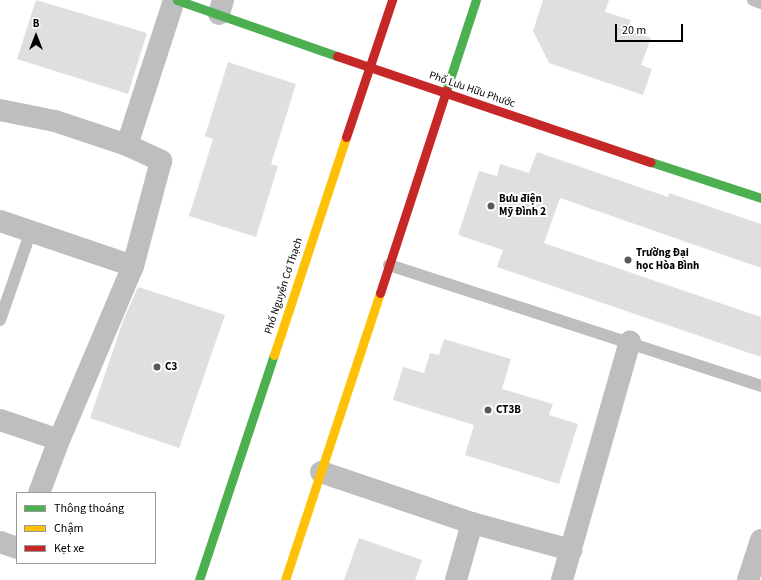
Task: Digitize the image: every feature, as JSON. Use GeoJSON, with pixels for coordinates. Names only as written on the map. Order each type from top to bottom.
{"type":"FeatureCollection","features":[{"type":"Feature","properties":{"kind":"street","name":"Phố Lưu Hữu Phước"},"geometry":{"type":"LineString","coordinates":[[175,0],[221,7],[370,68],[761,198]]}},
{"type":"Feature","properties":{"kind":"street"},"geometry":{"type":"LineString","coordinates":[[127,146],[175,0]]}},
{"type":"Feature","properties":{"kind":"street","name":"Phố Nguyễn Cơ Thạch"},"geometry":{"type":"LineString","coordinates":[[199,580],[392,0]]}},
{"type":"Feature","properties":{"kind":"street"},"geometry":{"type":"LineString","coordinates":[[285,580],[476,0]]}},
{"type":"Feature","properties":{"kind":"street"},"geometry":{"type":"LineString","coordinates":[[0,110],[55,121],[127,146],[161,161],[133,266],[58,440],[40,492]]}},
{"type":"Feature","properties":{"kind":"street"},"geometry":{"type":"LineString","coordinates":[[0,221],[133,266]]}},
{"type":"Feature","properties":{"kind":"street"},"geometry":{"type":"LineString","coordinates":[[562,580],[630,342]]}},
{"type":"Feature","properties":{"kind":"street"},"geometry":{"type":"LineString","coordinates":[[0,420],[58,440]]}},
{"type":"Feature","properties":{"kind":"street"},"geometry":{"type":"LineString","coordinates":[[321,472],[472,523],[571,550]]}},
{"type":"Feature","properties":{"kind":"street"},"geometry":{"type":"LineString","coordinates":[[456,580],[472,523]]}},
{"type":"Feature","properties":{"kind":"street"},"geometry":{"type":"LineString","coordinates":[[748,580],[761,540]]}},
{"type":"Feature","properties":{"kind":"street"},"geometry":{"type":"LineString","coordinates":[[0,542],[16,548]]}},
{"type":"Feature","properties":{"kind":"lane"},"geometry":{"type":"LineString","coordinates":[[753,0],[761,3]]}},
{"type":"Feature","properties":{"kind":"lane"},"geometry":{"type":"LineString","coordinates":[[0,320],[30,231]]}},
{"type":"Feature","properties":{"kind":"lane"},"geometry":{"type":"LineString","coordinates":[[389,265],[630,342],[761,386]]}},
{"type":"Feature","properties":{"kind":"building"},"geometry":{"type":"Polygon","coordinates":[[[36,0],[147,33],[128,94],[17,59],[36,0]]]}},
{"type":"Feature","properties":{"kind":"building"},"geometry":{"type":"Polygon","coordinates":[[[543,0],[609,0],[605,12],[631,20],[627,30],[651,38],[641,65],[652,69],[643,95],[549,63],[533,31],[543,0]]]}},
{"type":"Feature","properties":{"kind":"building"},"geometry":{"type":"Polygon","coordinates":[[[228,62],[296,84],[271,164],[278,166],[256,237],[189,216],[213,139],[205,136],[228,62]]]}},
{"type":"Feature","properties":{"kind":"building","name":"Trường Đại học Hòa Bình"},"geometry":{"type":"Polygon","coordinates":[[[537,152],[668,197],[669,193],[761,224],[761,268],[560,198],[544,243],[761,317],[761,357],[497,267],[503,250],[458,235],[479,171],[497,176],[500,164],[529,173],[537,152]]]}},
{"type":"Feature","properties":{"kind":"building","name":"C3"},"geometry":{"type":"Polygon","coordinates":[[[138,287],[225,315],[179,448],[90,418],[123,321],[138,287]]]}},
{"type":"Feature","properties":{"kind":"building","name":"CT3B"},"geometry":{"type":"Polygon","coordinates":[[[444,339],[511,359],[502,389],[553,404],[549,415],[578,424],[559,484],[465,455],[474,425],[393,400],[403,367],[424,373],[430,353],[439,355],[444,339]]]}},
{"type":"Feature","properties":{"kind":"building"},"geometry":{"type":"Polygon","coordinates":[[[359,538],[422,560],[415,580],[344,580],[359,538]]]}},
{"type":"Feature","properties":{"kind":"traffic: fast"},"geometry":{"type":"LineString","coordinates":[[177,0],[337,56]]}},
{"type":"Feature","properties":{"kind":"traffic: fast"},"geometry":{"type":"LineString","coordinates":[[446,91],[476,0]]}},
{"type":"Feature","properties":{"kind":"traffic: fast"},"geometry":{"type":"LineString","coordinates":[[651,162],[761,198]]}},
{"type":"Feature","properties":{"kind":"traffic: fast"},"geometry":{"type":"LineString","coordinates":[[199,580],[274,355]]}},
{"type":"Feature","properties":{"kind":"traffic: slow"},"geometry":{"type":"LineString","coordinates":[[274,355],[346,137]]}},
{"type":"Feature","properties":{"kind":"traffic: slow"},"geometry":{"type":"LineString","coordinates":[[285,580],[380,293]]}},
{"type":"Feature","properties":{"kind":"traffic: jam"},"geometry":{"type":"LineString","coordinates":[[346,137],[392,0]]}},
{"type":"Feature","properties":{"kind":"traffic: jam"},"geometry":{"type":"LineString","coordinates":[[337,56],[651,162]]}},
{"type":"Feature","properties":{"kind":"traffic: jam"},"geometry":{"type":"LineString","coordinates":[[380,293],[446,91]]}},
{"type":"Feature","properties":{"kind":"place","name":"Bưu điện Mỹ Đình 2"},"geometry":{"type":"Point","coordinates":[491,206]}},
{"type":"Feature","properties":{"kind":"place","name":"Trường Đại học Hòa Bình"},"geometry":{"type":"Point","coordinates":[628,260]}},
{"type":"Feature","properties":{"kind":"place","name":"C3"},"geometry":{"type":"Point","coordinates":[157,367]}},
{"type":"Feature","properties":{"kind":"place","name":"CT3B"},"geometry":{"type":"Point","coordinates":[488,410]}}]}
